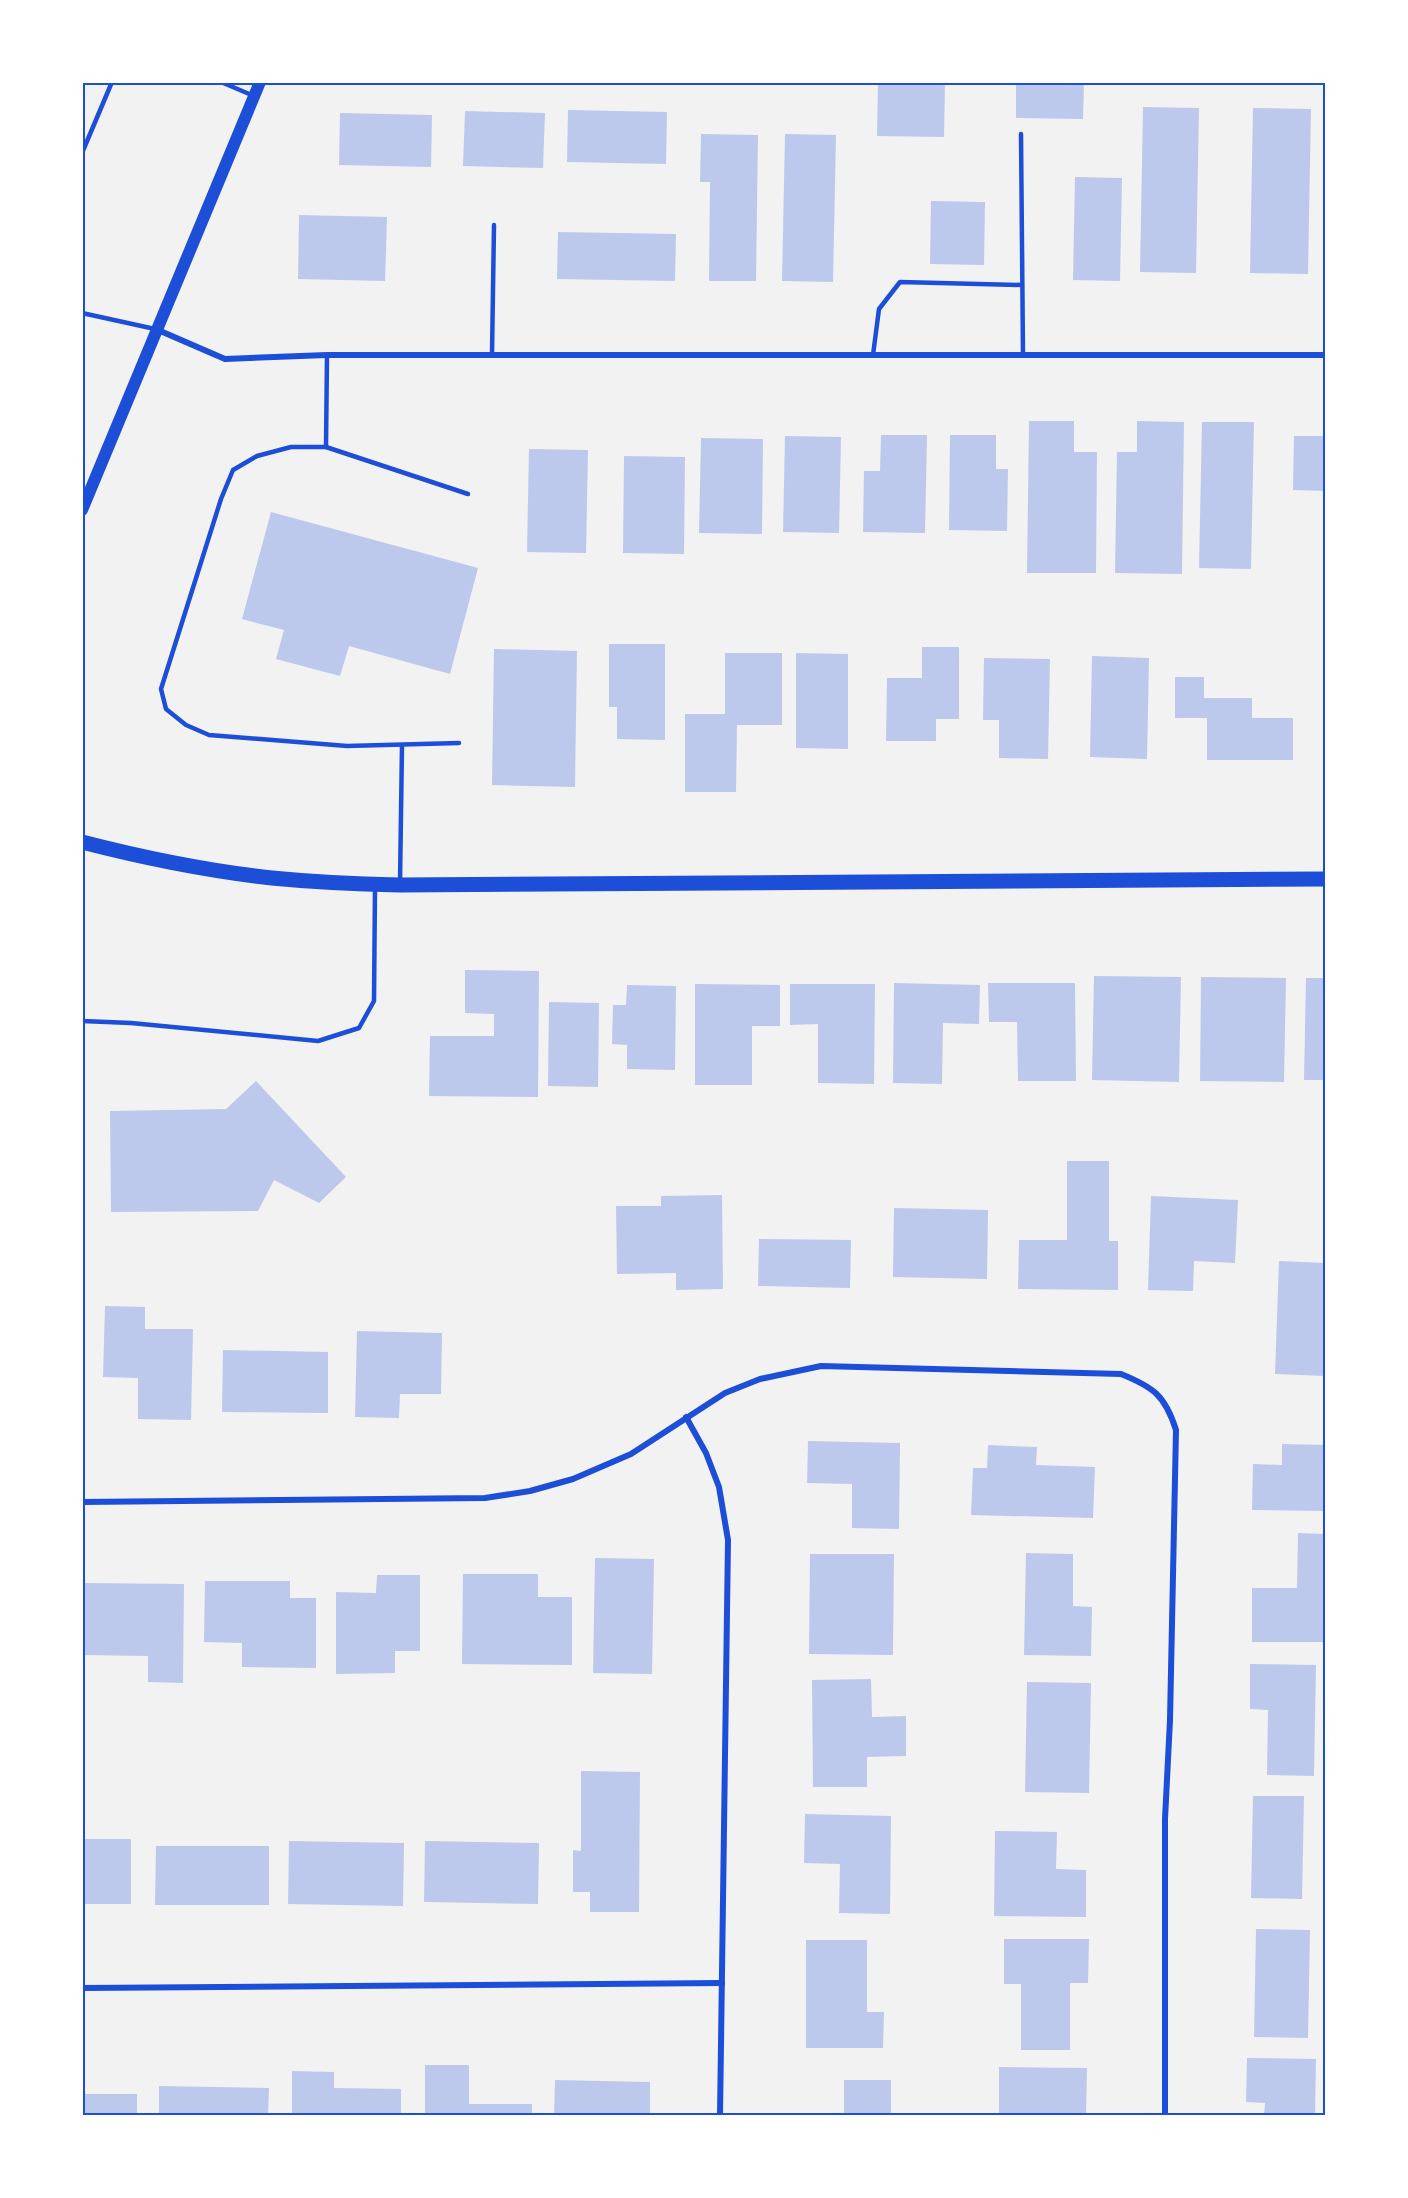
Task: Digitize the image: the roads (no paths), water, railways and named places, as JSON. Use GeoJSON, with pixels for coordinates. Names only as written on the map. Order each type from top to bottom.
{"type":"FeatureCollection","features":[{"type":"Feature","properties":{"kind":"main road"},"geometry":{"type":"LineString","coordinates":[[82,510],[260,82]]}},
{"type":"Feature","properties":{"kind":"main road"},"geometry":{"type":"LineString","coordinates":[[82,842],[136,856],[270,878],[400,885],[1326,879]]}},
{"type":"Feature","properties":{"kind":"street"},"geometry":{"type":"LineString","coordinates":[[158,330],[225,359],[327,355],[1326,355]]}},
{"type":"Feature","properties":{"kind":"street"},"geometry":{"type":"LineString","coordinates":[[82,1502],[485,1498],[530,1491],[573,1479],[631,1454],[724,1393],[760,1379],[821,1366],[1121,1374],[1146,1384],[1154,1390],[1170,1412],[1176,1430],[1170,1719],[1165,1819],[1165,2115]]}},
{"type":"Feature","properties":{"kind":"street"},"geometry":{"type":"LineString","coordinates":[[686,1417],[706,1453],[719,1487],[728,1540],[720,2115]]}},
{"type":"Feature","properties":{"kind":"street"},"geometry":{"type":"LineString","coordinates":[[82,1988],[722,1983]]}},
{"type":"Feature","properties":{"kind":"lane"},"geometry":{"type":"LineString","coordinates":[[82,153],[84,143],[112,82]]}},
{"type":"Feature","properties":{"kind":"lane"},"geometry":{"type":"LineString","coordinates":[[221,82],[255,96]]}},
{"type":"Feature","properties":{"kind":"lane"},"geometry":{"type":"LineString","coordinates":[[1021,134],[1023,355]]}},
{"type":"Feature","properties":{"kind":"lane"},"geometry":{"type":"LineString","coordinates":[[492,355],[494,225]]}},
{"type":"Feature","properties":{"kind":"lane"},"geometry":{"type":"LineString","coordinates":[[873,355],[879,309],[900,282],[1022,285]]}},
{"type":"Feature","properties":{"kind":"lane"},"geometry":{"type":"LineString","coordinates":[[82,313],[158,330]]}},
{"type":"Feature","properties":{"kind":"lane"},"geometry":{"type":"LineString","coordinates":[[326,447],[327,355]]}},
{"type":"Feature","properties":{"kind":"lane"},"geometry":{"type":"LineString","coordinates":[[459,743],[347,746],[209,735],[186,724],[166,709],[161,689],[221,499],[233,470],[257,456],[291,447],[326,447],[468,494]]}},
{"type":"Feature","properties":{"kind":"lane"},"geometry":{"type":"LineString","coordinates":[[400,885],[402,745]]}},
{"type":"Feature","properties":{"kind":"lane"},"geometry":{"type":"LineString","coordinates":[[82,1021],[131,1023],[318,1041],[359,1028],[374,1001],[375,884]]}}]}
